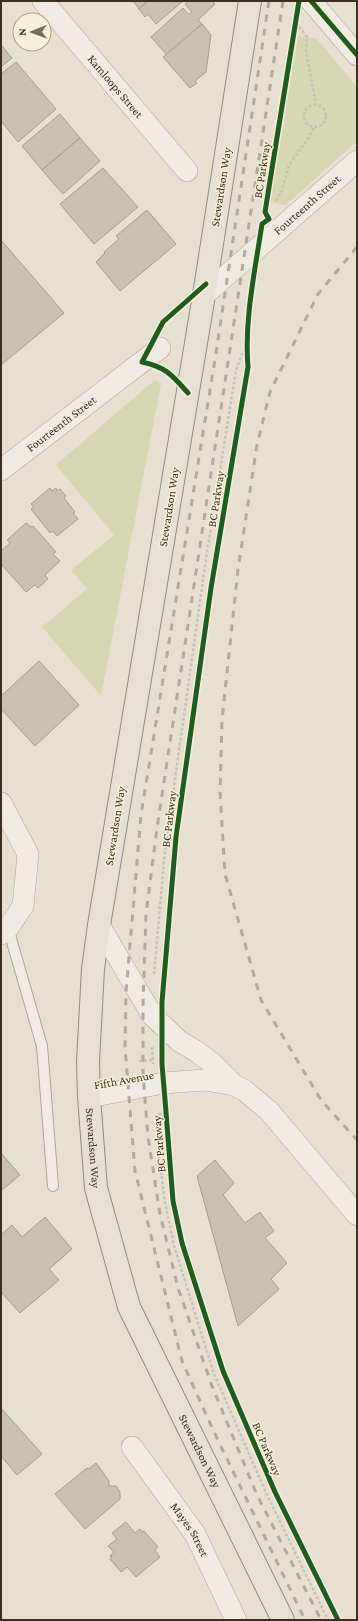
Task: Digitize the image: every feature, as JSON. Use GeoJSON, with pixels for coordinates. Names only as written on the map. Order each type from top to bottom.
{"type":"FeatureCollection","features":[{"type":"Feature","properties":{"kind":"main road","name":"Stewardson Way"},"geometry":{"type":"LineString","coordinates":[[250,1],[204,295],[99,925],[93,969],[88,1062],[89,1097],[96,1188],[129,1307],[283,1620]]}},
{"type":"Feature","properties":{"kind":"street","name":"Kamloops Street"},"geometry":{"type":"LineString","coordinates":[[43,1],[187,171]]}},
{"type":"Feature","properties":{"kind":"street"},"geometry":{"type":"LineString","coordinates":[[311,1],[357,55]]}},
{"type":"Feature","properties":{"kind":"street","name":"Fourteenth Street"},"geometry":{"type":"LineString","coordinates":[[204,295],[357,161]]}},
{"type":"Feature","properties":{"kind":"street","name":"Fourteenth Street"},"geometry":{"type":"LineString","coordinates":[[1,470],[160,348]]}},
{"type":"Feature","properties":{"kind":"street"},"geometry":{"type":"LineString","coordinates":[[1,803],[28,854],[23,906],[4,931]]}},
{"type":"Feature","properties":{"kind":"street","name":"Fifth Avenue"},"geometry":{"type":"LineString","coordinates":[[99,925],[152,1015],[178,1041],[196,1051],[212,1063],[234,1085]]}},
{"type":"Feature","properties":{"kind":"street","name":"Fifth Avenue"},"geometry":{"type":"LineString","coordinates":[[89,1097],[164,1083],[206,1080],[234,1085],[244,1090],[269,1111],[357,1215]]}},
{"type":"Feature","properties":{"kind":"street","name":"Mayes Street"},"geometry":{"type":"LineString","coordinates":[[132,1447],[195,1534],[236,1620]]}},
{"type":"Feature","properties":{"kind":"lane"},"geometry":{"type":"LineString","coordinates":[[4,931],[42,1046],[53,1186]]}},
{"type":"Feature","properties":{"kind":"path"},"geometry":{"type":"LineString","coordinates":[[297,17],[296,26],[307,36],[306,51],[316,105]]}},
{"type":"Feature","properties":{"kind":"path"},"geometry":{"type":"LineString","coordinates":[[316,105],[323,108],[326,119],[321,125],[314,127],[308,124],[304,114],[307,108],[316,105]]}},
{"type":"Feature","properties":{"kind":"path"},"geometry":{"type":"LineString","coordinates":[[274,205],[282,191],[289,165],[308,139],[314,127]]}},
{"type":"Feature","properties":{"kind":"path"},"geometry":{"type":"LineString","coordinates":[[139,1061],[153,1060]]}},
{"type":"Feature","properties":{"kind":"green space"},"geometry":{"type":"Polygon","coordinates":[[[298,36],[316,38],[357,87],[357,141],[286,205],[270,202],[298,36]]]}},
{"type":"Feature","properties":{"kind":"green space"},"geometry":{"type":"Polygon","coordinates":[[[155,380],[161,384],[101,696],[42,627],[87,589],[71,570],[114,535],[56,465],[155,380]]]}},
{"type":"Feature","properties":{"kind":"building"},"geometry":{"type":"Polygon","coordinates":[[[133,1],[148,1],[139,9],[133,1]]]}},
{"type":"Feature","properties":{"kind":"building"},"geometry":{"type":"Polygon","coordinates":[[[148,1],[183,1],[156,24],[148,14],[145,17],[139,9],[148,1]]]}},
{"type":"Feature","properties":{"kind":"building"},"geometry":{"type":"Polygon","coordinates":[[[189,1],[212,1],[215,4],[198,20],[202,24],[167,55],[151,37],[183,8],[189,15],[192,12],[185,4],[189,1]]]}},
{"type":"Feature","properties":{"kind":"building"},"geometry":{"type":"Polygon","coordinates":[[[202,24],[211,35],[206,72],[195,81],[197,83],[190,88],[163,57],[202,24]]]}},
{"type":"Feature","properties":{"kind":"building"},"geometry":{"type":"Polygon","coordinates":[[[1,45],[12,58],[1,67],[1,45]]]}},
{"type":"Feature","properties":{"kind":"building"},"geometry":{"type":"Polygon","coordinates":[[[16,62],[56,109],[18,142],[1,121],[1,74],[16,62]]]}},
{"type":"Feature","properties":{"kind":"building"},"geometry":{"type":"Polygon","coordinates":[[[60,114],[80,138],[42,170],[22,146],[60,114]]]}},
{"type":"Feature","properties":{"kind":"building"},"geometry":{"type":"Polygon","coordinates":[[[80,138],[100,161],[63,194],[42,170],[80,138]]]}},
{"type":"Feature","properties":{"kind":"building"},"geometry":{"type":"Polygon","coordinates":[[[103,168],[138,207],[94,244],[60,204],[103,168]]]}},
{"type":"Feature","properties":{"kind":"building"},"geometry":{"type":"Polygon","coordinates":[[[147,210],[176,244],[120,291],[96,262],[105,253],[104,252],[119,239],[116,236],[147,210]]]}},
{"type":"Feature","properties":{"kind":"building"},"geometry":{"type":"Polygon","coordinates":[[[1,240],[64,313],[1,365],[1,240]]]}},
{"type":"Feature","properties":{"kind":"building"},"geometry":{"type":"Polygon","coordinates":[[[50,488],[52,491],[56,488],[57,491],[60,489],[66,496],[64,498],[75,512],[73,513],[78,519],[57,536],[53,531],[50,533],[31,509],[34,507],[31,504],[50,488]]]}},
{"type":"Feature","properties":{"kind":"building"},"geometry":{"type":"Polygon","coordinates":[[[26,523],[31,527],[33,526],[56,552],[53,554],[60,561],[45,575],[48,579],[38,588],[35,585],[26,592],[1,564],[1,551],[10,543],[7,540],[26,523]]]}},
{"type":"Feature","properties":{"kind":"building"},"geometry":{"type":"Polygon","coordinates":[[[39,661],[79,705],[35,746],[1,709],[1,696],[39,661]]]}},
{"type":"Feature","properties":{"kind":"building"},"geometry":{"type":"Polygon","coordinates":[[[1,1153],[20,1175],[1,1191],[1,1153]]]}},
{"type":"Feature","properties":{"kind":"building"},"geometry":{"type":"Polygon","coordinates":[[[215,1160],[234,1183],[223,1195],[245,1223],[260,1212],[274,1231],[265,1238],[287,1263],[271,1279],[279,1289],[238,1326],[197,1176],[215,1160]]]}},
{"type":"Feature","properties":{"kind":"building"},"geometry":{"type":"Polygon","coordinates":[[[45,1217],[72,1249],[49,1269],[59,1280],[20,1313],[1,1292],[1,1235],[12,1225],[22,1237],[45,1217]]]}},
{"type":"Feature","properties":{"kind":"building"},"geometry":{"type":"Polygon","coordinates":[[[1,1408],[42,1454],[17,1475],[1,1456],[1,1408]]]}},
{"type":"Feature","properties":{"kind":"building"},"geometry":{"type":"Polygon","coordinates":[[[96,1463],[109,1481],[109,1486],[116,1486],[120,1492],[120,1499],[85,1529],[55,1494],[87,1468],[89,1469],[96,1463]]]}},
{"type":"Feature","properties":{"kind":"building"},"geometry":{"type":"Polygon","coordinates":[[[126,1522],[135,1533],[140,1529],[142,1532],[144,1531],[158,1547],[155,1550],[160,1557],[136,1577],[127,1567],[121,1572],[110,1559],[112,1557],[110,1556],[114,1552],[108,1546],[117,1539],[112,1533],[126,1522]]]}},
{"type":"Feature","properties":{"kind":"railway"},"geometry":{"type":"LineString","coordinates":[[269,1],[216,353],[141,815],[126,992],[125,1047],[135,1171],[182,1361],[214,1432],[305,1620]]}},
{"type":"Feature","properties":{"kind":"railway"},"geometry":{"type":"LineString","coordinates":[[283,1],[157,828],[146,914],[143,1006],[143,1074],[148,1137],[160,1214],[178,1288],[212,1386],[257,1495],[321,1620]]}},
{"type":"Feature","properties":{"kind":"railway"},"geometry":{"type":"LineString","coordinates":[[357,247],[318,294],[270,392],[257,445],[238,569],[222,720],[220,792],[225,874],[261,1000],[321,1100],[357,1140]]}},
{"type":"Feature","properties":{"kind":"cycle path","name":"BC Parkway"},"geometry":{"type":"LineString","coordinates":[[299,1],[265,212],[269,219],[262,224],[253,278],[249,313],[247,349],[248,367],[211,588],[176,837],[162,1002],[162,1064],[173,1201],[182,1243],[223,1371],[275,1492],[338,1620]]}},
{"type":"Feature","properties":{"kind":"cycle path"},"geometry":{"type":"LineString","coordinates":[[311,1],[357,55]]}},
{"type":"Feature","properties":{"kind":"cycle path"},"geometry":{"type":"LineString","coordinates":[[188,393],[163,369],[142,362],[163,322],[206,284]]}}]}
